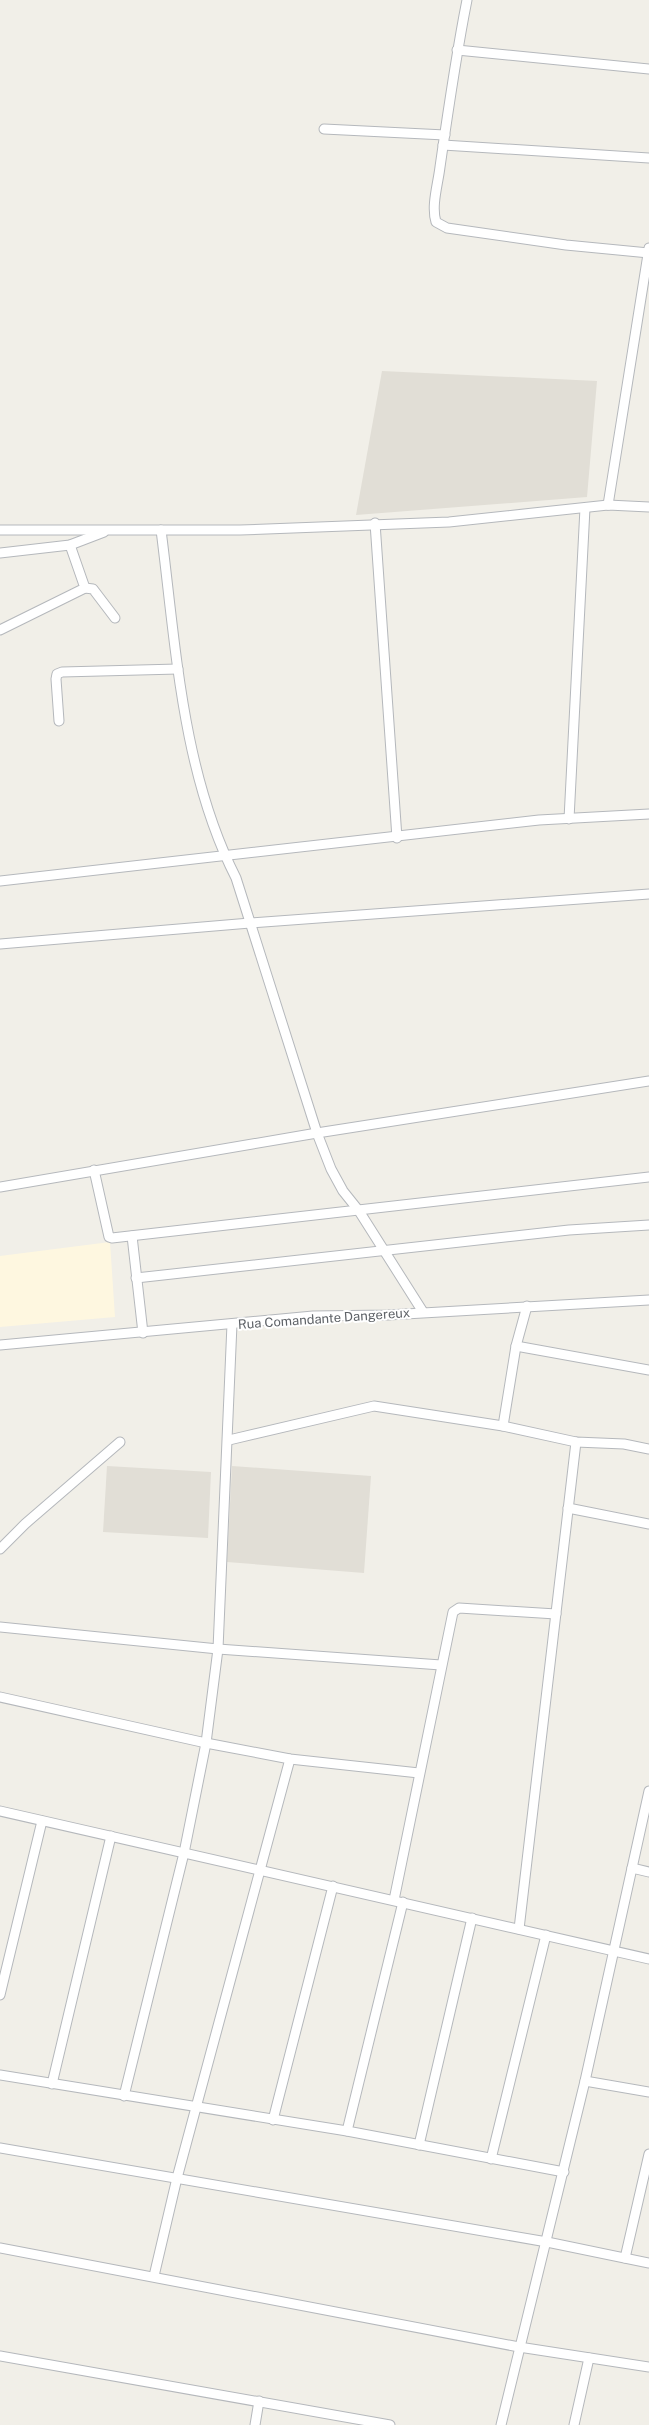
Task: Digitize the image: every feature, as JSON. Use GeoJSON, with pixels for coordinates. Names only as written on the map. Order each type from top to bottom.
{"type":"FeatureCollection","features":[{"type":"Feature","properties":{"kind":"street"},"geometry":{"type":"LineString","coordinates":[[467,0],[457,50],[443,145],[435,206],[436,222],[455,229],[566,245],[649,252],[608,505]]}},
{"type":"Feature","properties":{"kind":"street"},"geometry":{"type":"LineString","coordinates":[[457,50],[649,69]]}},
{"type":"Feature","properties":{"kind":"street"},"geometry":{"type":"LineString","coordinates":[[324,128],[445,135]]}},
{"type":"Feature","properties":{"kind":"street"},"geometry":{"type":"LineString","coordinates":[[443,145],[649,158]]}},
{"type":"Feature","properties":{"kind":"street"},"geometry":{"type":"LineString","coordinates":[[0,530],[240,530],[375,523],[449,522],[608,505],[649,507]]}},
{"type":"Feature","properties":{"kind":"street"},"geometry":{"type":"LineString","coordinates":[[569,819],[585,508]]}},
{"type":"Feature","properties":{"kind":"street"},"geometry":{"type":"LineString","coordinates":[[375,523],[397,838]]}},
{"type":"Feature","properties":{"kind":"street"},"geometry":{"type":"LineString","coordinates":[[0,553],[70,545],[109,530]]}},
{"type":"Feature","properties":{"kind":"street"},"geometry":{"type":"LineString","coordinates":[[161,530],[178,669],[189,734],[201,784],[225,856],[236,878],[317,1133],[331,1169],[343,1191],[359,1211],[423,1312]]}},
{"type":"Feature","properties":{"kind":"street"},"geometry":{"type":"LineString","coordinates":[[70,545],[85,588]]}},
{"type":"Feature","properties":{"kind":"street"},"geometry":{"type":"LineString","coordinates":[[0,630],[85,588],[93,589],[115,618]]}},
{"type":"Feature","properties":{"kind":"street"},"geometry":{"type":"LineString","coordinates":[[60,721],[56,679],[57,674],[62,672],[178,669]]}},
{"type":"Feature","properties":{"kind":"street"},"geometry":{"type":"LineString","coordinates":[[0,881],[397,838],[539,820],[649,814]]}},
{"type":"Feature","properties":{"kind":"street"},"geometry":{"type":"LineString","coordinates":[[0,944],[250,923],[649,894]]}},
{"type":"Feature","properties":{"kind":"street"},"geometry":{"type":"LineString","coordinates":[[0,1187],[317,1133],[649,1081]]}},
{"type":"Feature","properties":{"kind":"street"},"geometry":{"type":"LineString","coordinates":[[94,1170],[109,1237],[132,1236],[359,1211],[649,1177]]}},
{"type":"Feature","properties":{"kind":"street"},"geometry":{"type":"LineString","coordinates":[[136,1278],[569,1230],[649,1225]]}},
{"type":"Feature","properties":{"kind":"street"},"geometry":{"type":"LineString","coordinates":[[132,1236],[143,1333]]}},
{"type":"Feature","properties":{"kind":"street","name":"Rua Comandante Dangereux"},"geometry":{"type":"LineString","coordinates":[[0,1345],[143,1333],[313,1316],[423,1312],[649,1300]]}},
{"type":"Feature","properties":{"kind":"street"},"geometry":{"type":"LineString","coordinates":[[503,1426],[516,1346],[527,1306]]}},
{"type":"Feature","properties":{"kind":"street"},"geometry":{"type":"LineString","coordinates":[[124,2096],[184,1852],[206,1743],[218,1649],[232,1324]]}},
{"type":"Feature","properties":{"kind":"street"},"geometry":{"type":"LineString","coordinates":[[516,1346],[649,1370]]}},
{"type":"Feature","properties":{"kind":"street"},"geometry":{"type":"LineString","coordinates":[[228,1440],[374,1406],[503,1426],[576,1442],[624,1444],[649,1449]]}},
{"type":"Feature","properties":{"kind":"street"},"geometry":{"type":"LineString","coordinates":[[0,1549],[25,1524],[120,1442]]}},
{"type":"Feature","properties":{"kind":"street"},"geometry":{"type":"LineString","coordinates":[[519,1929],[576,1442]]}},
{"type":"Feature","properties":{"kind":"street"},"geometry":{"type":"LineString","coordinates":[[568,1508],[649,1524]]}},
{"type":"Feature","properties":{"kind":"street"},"geometry":{"type":"LineString","coordinates":[[394,1900],[450,1618],[453,1612],[459,1608],[556,1614]]}},
{"type":"Feature","properties":{"kind":"street"},"geometry":{"type":"LineString","coordinates":[[0,1627],[218,1649],[441,1666]]}},
{"type":"Feature","properties":{"kind":"street"},"geometry":{"type":"LineString","coordinates":[[0,1697],[206,1743],[290,1759],[419,1773]]}},
{"type":"Feature","properties":{"kind":"street"},"geometry":{"type":"LineString","coordinates":[[154,2276],[177,2178],[290,1759]]}},
{"type":"Feature","properties":{"kind":"street"},"geometry":{"type":"LineString","coordinates":[[501,2425],[519,2347],[564,2172],[615,1951],[649,1792]]}},
{"type":"Feature","properties":{"kind":"street"},"geometry":{"type":"LineString","coordinates":[[0,1811],[649,1959]]}},
{"type":"Feature","properties":{"kind":"street"},"geometry":{"type":"LineString","coordinates":[[0,1995],[42,1821]]}},
{"type":"Feature","properties":{"kind":"street"},"geometry":{"type":"LineString","coordinates":[[52,2084],[111,1836]]}},
{"type":"Feature","properties":{"kind":"street"},"geometry":{"type":"LineString","coordinates":[[632,1868],[649,1872]]}},
{"type":"Feature","properties":{"kind":"street"},"geometry":{"type":"LineString","coordinates":[[273,2120],[334,1886]]}},
{"type":"Feature","properties":{"kind":"street"},"geometry":{"type":"LineString","coordinates":[[347,2131],[404,1902]]}},
{"type":"Feature","properties":{"kind":"street"},"geometry":{"type":"LineString","coordinates":[[420,2145],[472,1918]]}},
{"type":"Feature","properties":{"kind":"street"},"geometry":{"type":"LineString","coordinates":[[491,2158],[546,1935]]}},
{"type":"Feature","properties":{"kind":"street"},"geometry":{"type":"LineString","coordinates":[[0,2075],[196,2108],[347,2131],[564,2172]]}},
{"type":"Feature","properties":{"kind":"street"},"geometry":{"type":"LineString","coordinates":[[585,2081],[649,2092]]}},
{"type":"Feature","properties":{"kind":"street"},"geometry":{"type":"LineString","coordinates":[[0,2148],[547,2242],[649,2263]]}},
{"type":"Feature","properties":{"kind":"street"},"geometry":{"type":"LineString","coordinates":[[625,2258],[649,2154]]}},
{"type":"Feature","properties":{"kind":"street"},"geometry":{"type":"LineString","coordinates":[[0,2248],[154,2276],[519,2347],[649,2367]]}},
{"type":"Feature","properties":{"kind":"street"},"geometry":{"type":"LineString","coordinates":[[0,2356],[259,2401],[343,2421],[390,2425]]}},
{"type":"Feature","properties":{"kind":"street"},"geometry":{"type":"LineString","coordinates":[[574,2425],[589,2358]]}},
{"type":"Feature","properties":{"kind":"street"},"geometry":{"type":"LineString","coordinates":[[255,2425],[259,2401]]}},
{"type":"Feature","properties":{"kind":"shaded area"},"geometry":{"type":"Polygon","coordinates":[[[382,371],[597,381],[587,497],[356,515],[382,371]]]}},
{"type":"Feature","properties":{"kind":"shaded area"},"geometry":{"type":"Polygon","coordinates":[[[110,1242],[115,1317],[0,1327],[0,1256],[110,1242]]]}},
{"type":"Feature","properties":{"kind":"shaded area"},"geometry":{"type":"Polygon","coordinates":[[[107,1466],[211,1472],[208,1538],[103,1532],[107,1466]]]}},
{"type":"Feature","properties":{"kind":"shaded area"},"geometry":{"type":"Polygon","coordinates":[[[232,1466],[371,1476],[364,1573],[227,1562],[232,1466]]]}}]}
